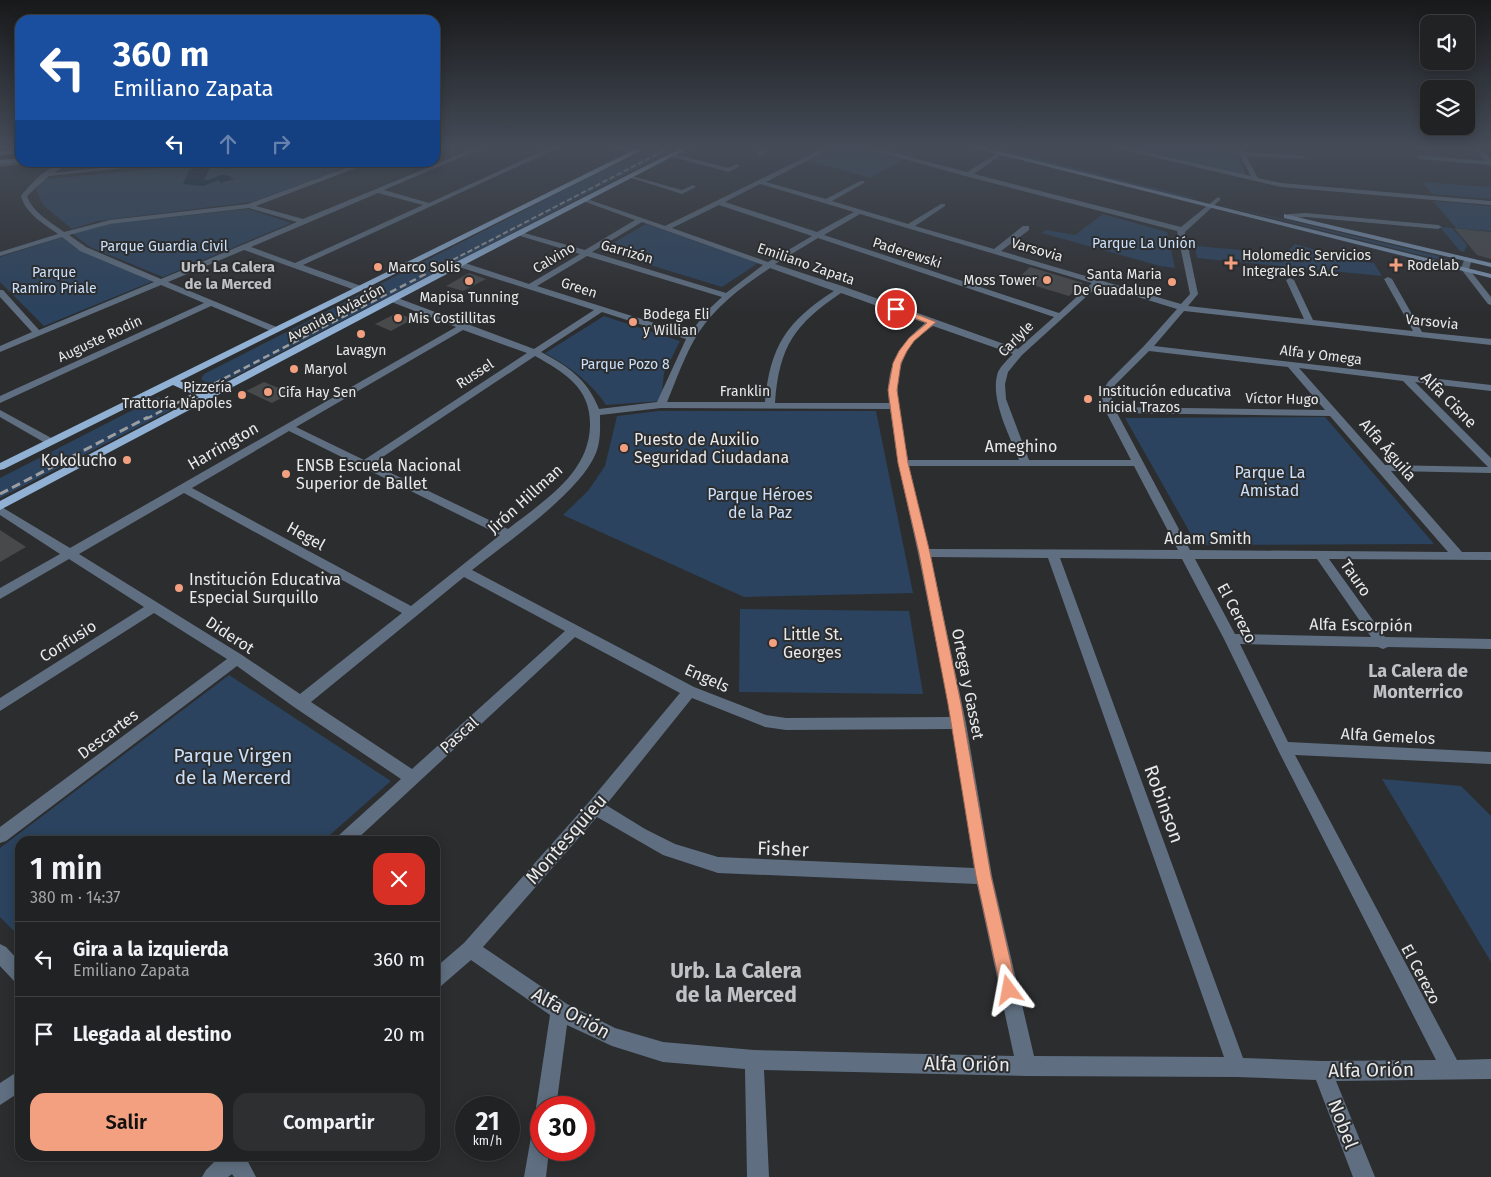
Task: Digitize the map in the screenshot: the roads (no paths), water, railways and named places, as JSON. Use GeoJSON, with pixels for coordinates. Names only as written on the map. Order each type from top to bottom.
{"type":"FeatureCollection","features":[{"type":"Feature","properties":{"kind":"main road","name":"Avenida Aviación"},"geometry":{"type":"LineString","coordinates":[[0,468],[531,203]]}},
{"type":"Feature","properties":{"kind":"main road","name":"Avenida Aviación"},"geometry":{"type":"LineString","coordinates":[[0,506],[459,264],[579,203]]}},
{"type":"Feature","properties":{"kind":"main road"},"geometry":{"type":"LineString","coordinates":[[1227,203],[1491,276]]}},
{"type":"Feature","properties":{"kind":"main road"},"geometry":{"type":"LineString","coordinates":[[1280,214],[1491,265]]}},
{"type":"Feature","properties":{"kind":"main road"},"geometry":{"type":"LineString","coordinates":[[173,382],[206,398]]}},
{"type":"Feature","properties":{"kind":"street"},"geometry":{"type":"LineString","coordinates":[[27,203],[43,220],[83,249],[276,330]]}},
{"type":"Feature","properties":{"kind":"street"},"geometry":{"type":"LineString","coordinates":[[0,254],[110,222],[249,206],[257,203]]}},
{"type":"Feature","properties":{"kind":"street"},"geometry":{"type":"LineString","coordinates":[[0,349],[350,203]]}},
{"type":"Feature","properties":{"kind":"street"},"geometry":{"type":"LineString","coordinates":[[422,203],[430,205]]}},
{"type":"Feature","properties":{"kind":"street"},"geometry":{"type":"LineString","coordinates":[[295,266],[435,203]]}},
{"type":"Feature","properties":{"kind":"street","name":"Emiliano Zapata"},"geometry":{"type":"LineString","coordinates":[[594,203],[1019,353]]}},
{"type":"Feature","properties":{"kind":"street"},"geometry":{"type":"LineString","coordinates":[[666,228],[716,203]]}},
{"type":"Feature","properties":{"kind":"street","name":"Paderewski"},"geometry":{"type":"LineString","coordinates":[[721,203],[1061,316]]}},
{"type":"Feature","properties":{"kind":"street","name":"Varsovia"},"geometry":{"type":"LineString","coordinates":[[829,203],[1184,308],[1491,342]]}},
{"type":"Feature","properties":{"kind":"street"},"geometry":{"type":"LineString","coordinates":[[1078,203],[1182,230],[1213,203]]}},
{"type":"Feature","properties":{"kind":"street"},"geometry":{"type":"LineString","coordinates":[[909,226],[943,205]]}},
{"type":"Feature","properties":{"kind":"street"},"geometry":{"type":"LineString","coordinates":[[249,206],[304,222]]}},
{"type":"Feature","properties":{"kind":"street"},"geometry":{"type":"LineString","coordinates":[[661,404],[691,338],[713,310],[770,264],[859,212]]}},
{"type":"Feature","properties":{"kind":"street"},"geometry":{"type":"LineString","coordinates":[[1289,216],[1306,215],[1438,227]]}},
{"type":"Feature","properties":{"kind":"street","name":"Calvino"},"geometry":{"type":"LineString","coordinates":[[530,287],[642,219]]}},
{"type":"Feature","properties":{"kind":"street"},"geometry":{"type":"LineString","coordinates":[[995,252],[1026,228]]}},
{"type":"Feature","properties":{"kind":"street","name":"El Cerezo"},"geometry":{"type":"LineString","coordinates":[[1182,230],[1182,242],[1194,294],[1184,308],[1111,384],[1106,394],[1110,410],[1231,639],[1284,748],[1451,1069]]}},
{"type":"Feature","properties":{"kind":"street","name":"Garrizón"},"geometry":{"type":"LineString","coordinates":[[520,233],[728,296]]}},
{"type":"Feature","properties":{"kind":"street"},"geometry":{"type":"LineString","coordinates":[[244,247],[358,288]]}},
{"type":"Feature","properties":{"kind":"street"},"geometry":{"type":"LineString","coordinates":[[1468,260],[1465,269],[1491,302]]}},
{"type":"Feature","properties":{"kind":"street","name":"Green"},"geometry":{"type":"LineString","coordinates":[[459,264],[691,338]]}},
{"type":"Feature","properties":{"kind":"street"},"geometry":{"type":"LineString","coordinates":[[1388,279],[1419,334]]}},
{"type":"Feature","properties":{"kind":"street"},"geometry":{"type":"LineString","coordinates":[[1290,280],[1310,322]]}},
{"type":"Feature","properties":{"kind":"street","name":"Carlyle"},"geometry":{"type":"LineString","coordinates":[[1025,462],[1004,410],[1000,384],[1003,371],[1019,353],[1098,282]]}},
{"type":"Feature","properties":{"kind":"street"},"geometry":{"type":"LineString","coordinates":[[770,405],[774,370],[784,342],[802,318],[842,289]]}},
{"type":"Feature","properties":{"kind":"street"},"geometry":{"type":"LineString","coordinates":[[0,292],[38,334]]}},
{"type":"Feature","properties":{"kind":"street"},"geometry":{"type":"LineString","coordinates":[[392,300],[535,352],[559,364],[575,377],[597,412]]}},
{"type":"Feature","properties":{"kind":"street","name":"Auguste Rodin"},"geometry":{"type":"LineString","coordinates":[[0,400],[211,303]]}},
{"type":"Feature","properties":{"kind":"street","name":"Russel"},"geometry":{"type":"LineString","coordinates":[[365,464],[601,310]]}},
{"type":"Feature","properties":{"kind":"street","name":"Ortega y Gasset"},"geometry":{"type":"LineString","coordinates":[[932,322],[911,339],[897,363],[892,390],[894,406],[903,463],[924,553],[958,723],[984,876],[1026,1066]]}},
{"type":"Feature","properties":{"kind":"street","name":"Harrington"},"geometry":{"type":"LineString","coordinates":[[0,594],[462,327]]}},
{"type":"Feature","properties":{"kind":"street","name":"Alfa y Omega"},"geometry":{"type":"LineString","coordinates":[[1147,348],[1491,388]]}},
{"type":"Feature","properties":{"kind":"street","name":"Alfa Águila"},"geometry":{"type":"LineString","coordinates":[[1292,366],[1459,556]]}},
{"type":"Feature","properties":{"kind":"street","name":"Alfa Cisne"},"geometry":{"type":"LineString","coordinates":[[1407,379],[1491,464]]}},
{"type":"Feature","properties":{"kind":"street","name":"Franklin"},"geometry":{"type":"LineString","coordinates":[[597,412],[661,404],[894,406]]}},
{"type":"Feature","properties":{"kind":"street","name":"Víctor Hugo"},"geometry":{"type":"LineString","coordinates":[[1110,410],[1334,413]]}},
{"type":"Feature","properties":{"kind":"street","name":"Jirón Hillman"},"geometry":{"type":"LineString","coordinates":[[299,703],[465,572],[558,495],[588,459],[593,446],[597,412]]}},
{"type":"Feature","properties":{"kind":"street"},"geometry":{"type":"LineString","coordinates":[[0,413],[51,442]]}},
{"type":"Feature","properties":{"kind":"street"},"geometry":{"type":"LineString","coordinates":[[288,428],[510,535]]}},
{"type":"Feature","properties":{"kind":"street","name":"Ameghino"},"geometry":{"type":"LineString","coordinates":[[903,463],[1138,463]]}},
{"type":"Feature","properties":{"kind":"street"},"geometry":{"type":"LineString","coordinates":[[1382,468],[1491,470]]}},
{"type":"Feature","properties":{"kind":"street","name":"Hegel"},"geometry":{"type":"LineString","coordinates":[[184,488],[413,613]]}},
{"type":"Feature","properties":{"kind":"street","name":"Diderot"},"geometry":{"type":"LineString","coordinates":[[0,510],[237,659],[299,703],[412,778]]}},
{"type":"Feature","properties":{"kind":"street","name":"Adam Smith"},"geometry":{"type":"LineString","coordinates":[[924,553],[1491,556]]}},
{"type":"Feature","properties":{"kind":"street","name":"Robinson"},"geometry":{"type":"LineString","coordinates":[[1053,554],[1238,1067]]}},
{"type":"Feature","properties":{"kind":"street","name":"Tauro"},"geometry":{"type":"LineString","coordinates":[[1320,555],[1383,644]]}},
{"type":"Feature","properties":{"kind":"street","name":"Engels"},"geometry":{"type":"LineString","coordinates":[[465,572],[689,691],[764,721],[786,724],[958,723]]}},
{"type":"Feature","properties":{"kind":"street","name":"Confusio"},"geometry":{"type":"LineString","coordinates":[[0,705],[154,607]]}},
{"type":"Feature","properties":{"kind":"street","name":"Pascal"},"geometry":{"type":"LineString","coordinates":[[349,836],[574,630]]}},
{"type":"Feature","properties":{"kind":"street","name":"Alfa Escorpión"},"geometry":{"type":"LineString","coordinates":[[1231,639],[1383,644],[1491,644]]}},
{"type":"Feature","properties":{"kind":"street","name":"Descartes"},"geometry":{"type":"LineString","coordinates":[[0,836],[237,659]]}},
{"type":"Feature","properties":{"kind":"street","name":"Montesquieu"},"geometry":{"type":"LineString","coordinates":[[440,975],[470,948],[595,807],[689,691]]}},
{"type":"Feature","properties":{"kind":"street","name":"Alfa Gemelos"},"geometry":{"type":"LineString","coordinates":[[1284,748],[1491,758]]}},
{"type":"Feature","properties":{"kind":"street","name":"Fisher"},"geometry":{"type":"LineString","coordinates":[[595,807],[677,854],[718,865],[984,876]]}},
{"type":"Feature","properties":{"kind":"street","name":"Alfa Orión"},"geometry":{"type":"LineString","coordinates":[[470,948],[560,1011],[612,1037],[663,1052],[754,1060],[1026,1066],[1238,1067],[1322,1071],[1491,1069]]}},
{"type":"Feature","properties":{"kind":"street"},"geometry":{"type":"LineString","coordinates":[[0,953],[15,970]]}},
{"type":"Feature","properties":{"kind":"street"},"geometry":{"type":"LineString","coordinates":[[548,1096],[560,1011]]}},
{"type":"Feature","properties":{"kind":"street"},"geometry":{"type":"LineString","coordinates":[[754,1060],[758,1177]]}},
{"type":"Feature","properties":{"kind":"street","name":"Nobel"},"geometry":{"type":"LineString","coordinates":[[1322,1071],[1364,1177]]}},
{"type":"Feature","properties":{"kind":"street"},"geometry":{"type":"LineString","coordinates":[[0,1095],[15,1084]]}},
{"type":"Feature","properties":{"kind":"street"},"geometry":{"type":"LineString","coordinates":[[213,1177],[231,1161]]}},
{"type":"Feature","properties":{"kind":"street"},"geometry":{"type":"LineString","coordinates":[[237,1161],[245,1177]]}},
{"type":"Feature","properties":{"kind":"street"},"geometry":{"type":"LineString","coordinates":[[535,1177],[537,1161]]}},
{"type":"Feature","properties":{"kind":"railway"},"geometry":{"type":"LineString","coordinates":[[439,267],[563,203]]}},
{"type":"Feature","properties":{"kind":"railway"},"geometry":{"type":"LineString","coordinates":[[146,419],[441,266]]}},
{"type":"Feature","properties":{"kind":"railway"},"geometry":{"type":"LineString","coordinates":[[0,494],[148,417]]}},
{"type":"Feature","properties":{"kind":"place","name":"Holomedic Servicios Integrales S.A.C"},"geometry":{"type":"Point","coordinates":[1231,263]}},
{"type":"Feature","properties":{"kind":"place","name":"Rodelab"},"geometry":{"type":"Point","coordinates":[1396,265]}},
{"type":"Feature","properties":{"kind":"place","name":"Marco Solis"},"geometry":{"type":"Point","coordinates":[378,267]}},
{"type":"Feature","properties":{"kind":"place","name":"Moss Tower"},"geometry":{"type":"Point","coordinates":[1047,280]}},
{"type":"Feature","properties":{"kind":"place","name":"Mapisa Tunning"},"geometry":{"type":"Point","coordinates":[469,281]}},
{"type":"Feature","properties":{"kind":"place","name":"Santa Maria De Guadalupe"},"geometry":{"type":"Point","coordinates":[1172,282]}},
{"type":"Feature","properties":{"kind":"place","name":"Mis Costillitas"},"geometry":{"type":"Point","coordinates":[398,318]}},
{"type":"Feature","properties":{"kind":"place","name":"Bodega Eli y Willian"},"geometry":{"type":"Point","coordinates":[633,322]}},
{"type":"Feature","properties":{"kind":"place","name":"Lavagyn"},"geometry":{"type":"Point","coordinates":[361,334]}},
{"type":"Feature","properties":{"kind":"place","name":"Maryol"},"geometry":{"type":"Point","coordinates":[294,369]}},
{"type":"Feature","properties":{"kind":"place","name":"Cifa Hay Sen"},"geometry":{"type":"Point","coordinates":[268,392]}},
{"type":"Feature","properties":{"kind":"place","name":"Pizzería Trattoría Nápoles"},"geometry":{"type":"Point","coordinates":[242,395]}},
{"type":"Feature","properties":{"kind":"place","name":"Institución educativa inicial Trazos"},"geometry":{"type":"Point","coordinates":[1088,399]}},
{"type":"Feature","properties":{"kind":"place","name":"Puesto de Auxilio Seguridad Ciudadana"},"geometry":{"type":"Point","coordinates":[624,448]}},
{"type":"Feature","properties":{"kind":"place","name":"Kokolucho"},"geometry":{"type":"Point","coordinates":[127,460]}},
{"type":"Feature","properties":{"kind":"place","name":"ENSB Escuela Nacional Superior de Ballet"},"geometry":{"type":"Point","coordinates":[286,474]}},
{"type":"Feature","properties":{"kind":"place","name":"Institución Educativa Especial Surquillo"},"geometry":{"type":"Point","coordinates":[179,588]}},
{"type":"Feature","properties":{"kind":"place","name":"Little St. Georges"},"geometry":{"type":"Point","coordinates":[773,643]}},
{"type":"Feature","properties":{"kind":"district","name":"Urb. La Calera de la Merced"},"geometry":{"type":"Point","coordinates":[228,276]}},
{"type":"Feature","properties":{"kind":"district","name":"La Calera de Monterrico"},"geometry":{"type":"Point","coordinates":[1418,681]}},
{"type":"Feature","properties":{"kind":"district","name":"Urb. La Calera de la Merced"},"geometry":{"type":"Point","coordinates":[736,983]}},
{"type":"Feature","properties":{"kind":"park label","name":"Parque La Unión"},"geometry":{"type":"Point","coordinates":[1144,243]}},
{"type":"Feature","properties":{"kind":"park label","name":"Parque Guardia Civil"},"geometry":{"type":"Point","coordinates":[164,246]}},
{"type":"Feature","properties":{"kind":"park label","name":"Parque Ramiro Priale"},"geometry":{"type":"Point","coordinates":[54,280]}},
{"type":"Feature","properties":{"kind":"park label","name":"Parque Pozo 8"},"geometry":{"type":"Point","coordinates":[625,364]}},
{"type":"Feature","properties":{"kind":"park label","name":"Parque La Amistad"},"geometry":{"type":"Point","coordinates":[1270,481]}},
{"type":"Feature","properties":{"kind":"park label","name":"Parque Héroes de la Paz"},"geometry":{"type":"Point","coordinates":[760,503]}},
{"type":"Feature","properties":{"kind":"park label","name":"Parque Virgen de la Mercerd"},"geometry":{"type":"Point","coordinates":[233,766]}}]}
